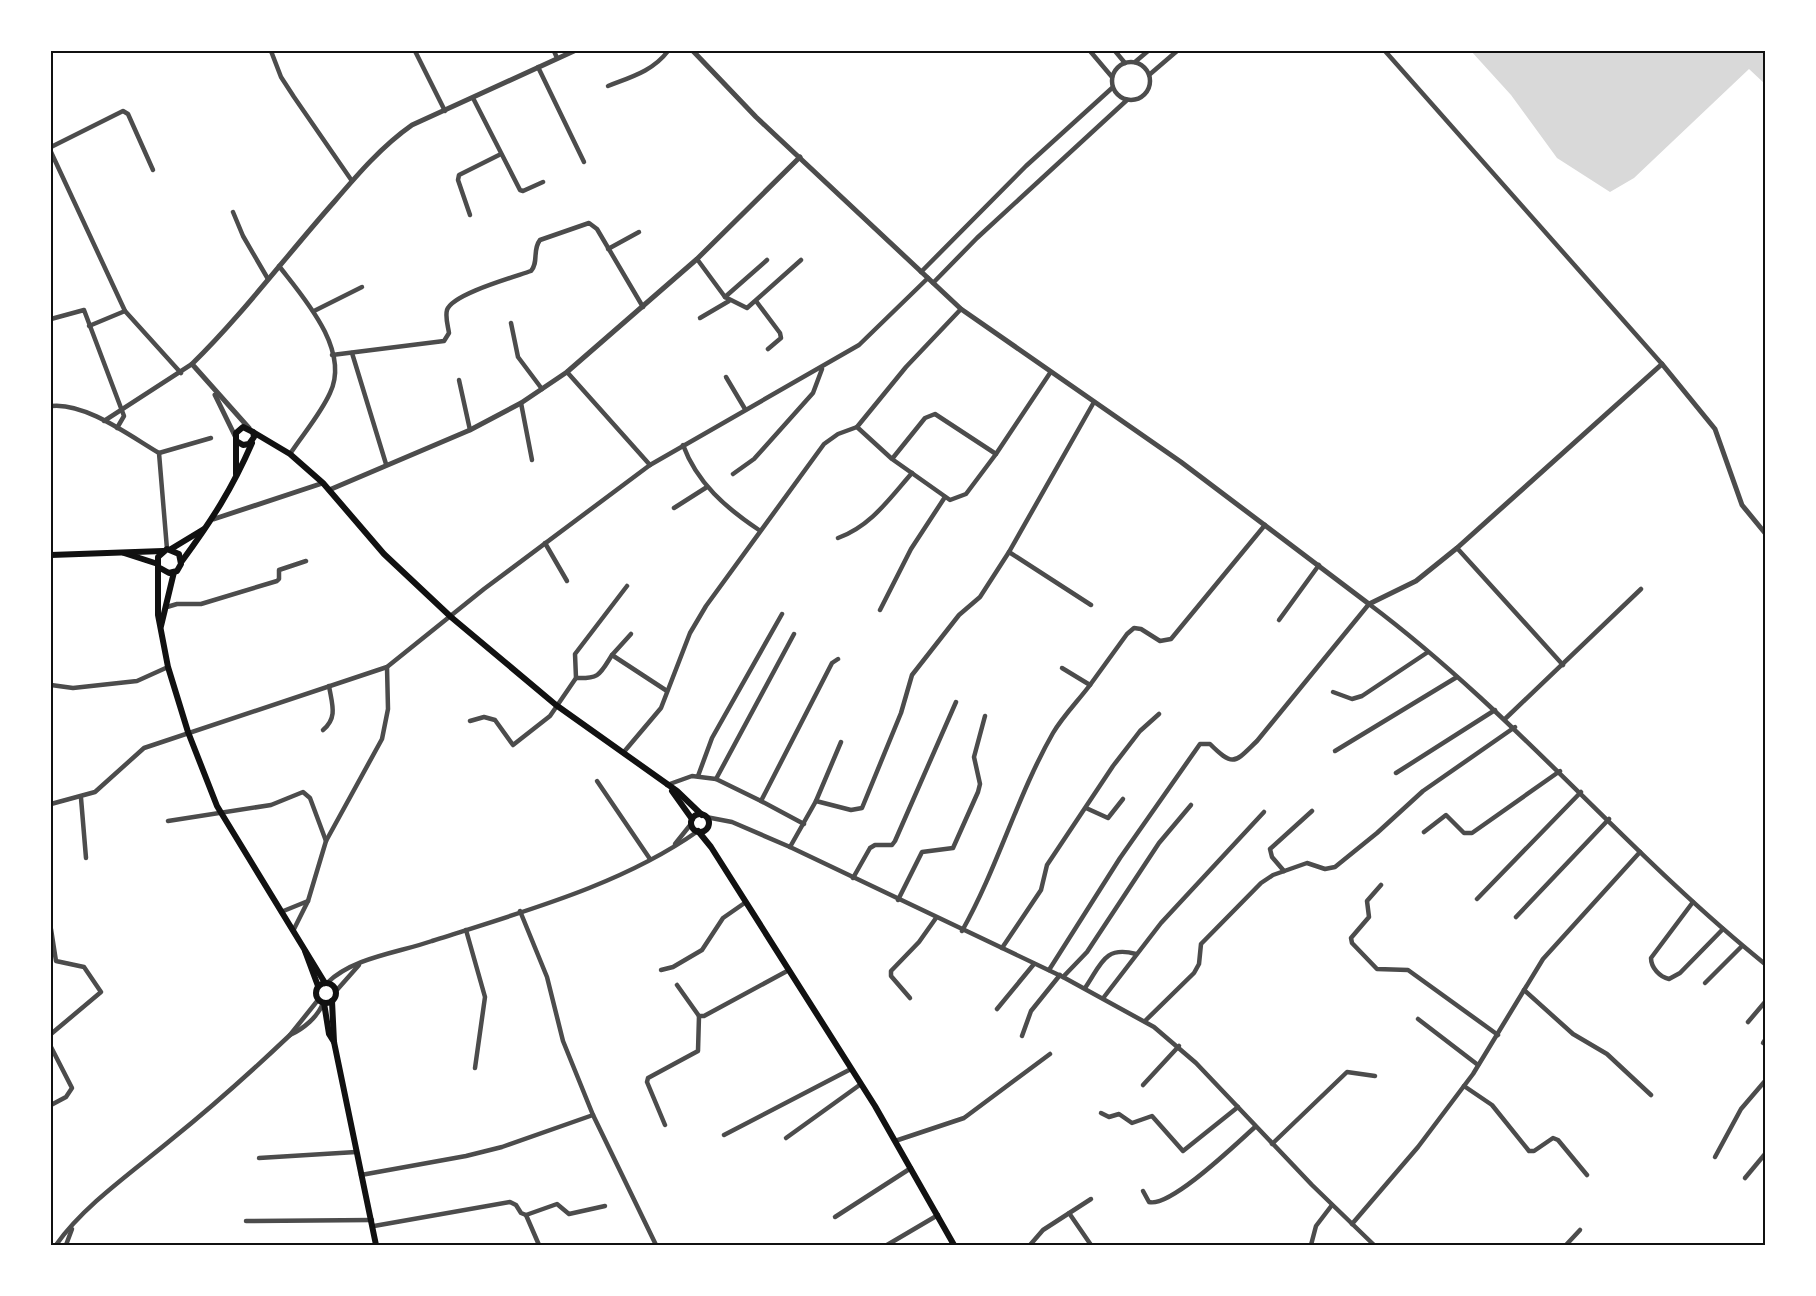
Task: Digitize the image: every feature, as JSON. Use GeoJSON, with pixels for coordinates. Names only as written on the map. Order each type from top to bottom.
{"type":"FeatureCollection","features":[{"type":"Feature","properties":{"kind":"main road"},"geometry":{"type":"LineString","coordinates":[[236,481],[238,430],[251,430],[290,454],[323,483],[384,554],[451,617],[556,705],[669,786],[704,816],[711,846]]}},
{"type":"Feature","properties":{"kind":"main road"},"geometry":{"type":"LineString","coordinates":[[160,630],[174,572],[214,519],[236,481],[253,441],[251,430]]}},
{"type":"Feature","properties":{"kind":"main road"},"geometry":{"type":"LineString","coordinates":[[237,441],[243,445],[253,441],[276,445]]}},
{"type":"Feature","properties":{"kind":"main road"},"geometry":{"type":"LineString","coordinates":[[207,527],[158,557],[160,630],[168,667],[188,732],[222,814],[305,951],[318,986]]}},
{"type":"Feature","properties":{"kind":"main road"},"geometry":{"type":"LineString","coordinates":[[51,555],[167,550],[177,552],[182,561]]}},
{"type":"Feature","properties":{"kind":"main road"},"geometry":{"type":"LineString","coordinates":[[124,553],[159,566],[166,572],[174,572]]}},
{"type":"Feature","properties":{"kind":"main road"},"geometry":{"type":"LineString","coordinates":[[669,786],[691,821],[711,846],[861,1084],[953,1244]]}},
{"type":"Feature","properties":{"kind":"main road"},"geometry":{"type":"LineString","coordinates":[[691,821],[704,816]]}},
{"type":"Feature","properties":{"kind":"main road"},"geometry":{"type":"LineString","coordinates":[[698,831],[707,827]]}},
{"type":"Feature","properties":{"kind":"main road"},"geometry":{"type":"LineString","coordinates":[[305,951],[311,955],[326,983],[336,991],[332,1001],[334,1042],[376,1245]]}},
{"type":"Feature","properties":{"kind":"main road"},"geometry":{"type":"LineString","coordinates":[[326,983],[318,986],[315,992],[322,1002],[329,1034],[334,1042]]}},
{"type":"Feature","properties":{"kind":"main road"},"geometry":{"type":"LineString","coordinates":[[322,1002],[332,1001]]}},
{"type":"Feature","properties":{"kind":"street"},"geometry":{"type":"LineString","coordinates":[[271,51],[281,77],[294,98],[352,181]]}},
{"type":"Feature","properties":{"kind":"street"},"geometry":{"type":"LineString","coordinates":[[415,51],[445,111]]}},
{"type":"Feature","properties":{"kind":"street"},"geometry":{"type":"LineString","coordinates":[[554,51],[557,58]]}},
{"type":"Feature","properties":{"kind":"street"},"geometry":{"type":"LineString","coordinates":[[104,421],[181,373],[226,331],[352,181],[393,139],[412,125],[574,51]]}},
{"type":"Feature","properties":{"kind":"street"},"geometry":{"type":"LineString","coordinates":[[608,86],[649,70],[659,63],[668,51]]}},
{"type":"Feature","properties":{"kind":"street"},"geometry":{"type":"LineString","coordinates":[[1089,51],[1112,77]]}},
{"type":"Feature","properties":{"kind":"street"},"geometry":{"type":"LineString","coordinates":[[1115,51],[1125,63]]}},
{"type":"Feature","properties":{"kind":"street"},"geometry":{"type":"LineString","coordinates":[[921,272],[1034,159],[1112,88],[1112,77],[1117,68],[1125,63],[1135,62],[1148,51]]}},
{"type":"Feature","properties":{"kind":"street"},"geometry":{"type":"LineString","coordinates":[[1149,75],[1177,51]]}},
{"type":"Feature","properties":{"kind":"street"},"geometry":{"type":"LineString","coordinates":[[1385,51],[1662,364],[1715,429],[1742,505],[1765,533]]}},
{"type":"Feature","properties":{"kind":"street"},"geometry":{"type":"LineString","coordinates":[[693,52],[756,117],[961,309],[1265,525],[1428,652],[1506,718],[1640,852],[1723,929],[1765,964]]}},
{"type":"Feature","properties":{"kind":"street"},"geometry":{"type":"LineString","coordinates":[[51,804],[81,798],[105,784],[144,748],[387,667],[545,543],[572,526],[650,465],[745,409],[822,369],[868,339],[1127,100],[1137,99],[1145,94],[1150,85],[1149,75],[1144,67],[1135,62]]}},
{"type":"Feature","properties":{"kind":"street"},"geometry":{"type":"LineString","coordinates":[[538,67],[584,162]]}},
{"type":"Feature","properties":{"kind":"street"},"geometry":{"type":"LineString","coordinates":[[1112,88],[1127,100]]}},
{"type":"Feature","properties":{"kind":"street"},"geometry":{"type":"LineString","coordinates":[[473,98],[520,190],[523,191],[543,182]]}},
{"type":"Feature","properties":{"kind":"street"},"geometry":{"type":"LineString","coordinates":[[51,147],[123,111],[128,114],[153,170]]}},
{"type":"Feature","properties":{"kind":"street"},"geometry":{"type":"LineString","coordinates":[[51,152],[124,311],[181,373]]}},
{"type":"Feature","properties":{"kind":"street"},"geometry":{"type":"LineString","coordinates":[[470,215],[458,180],[459,175],[501,154]]}},
{"type":"Feature","properties":{"kind":"street"},"geometry":{"type":"LineString","coordinates":[[329,490],[470,430],[521,403],[567,372],[697,260],[800,157]]}},
{"type":"Feature","properties":{"kind":"street"},"geometry":{"type":"LineString","coordinates":[[233,212],[243,236],[268,279]]}},
{"type":"Feature","properties":{"kind":"street"},"geometry":{"type":"LineString","coordinates":[[332,355],[444,340],[449,333],[447,312],[450,304],[470,293],[531,271],[535,265],[537,243],[546,237],[581,224],[592,223],[643,307]]}},
{"type":"Feature","properties":{"kind":"street"},"geometry":{"type":"LineString","coordinates":[[608,249],[639,232]]}},
{"type":"Feature","properties":{"kind":"street"},"geometry":{"type":"LineString","coordinates":[[697,260],[727,299],[747,308],[801,260]]}},
{"type":"Feature","properties":{"kind":"street"},"geometry":{"type":"LineString","coordinates":[[700,318],[727,299],[767,260]]}},
{"type":"Feature","properties":{"kind":"street"},"geometry":{"type":"LineString","coordinates":[[279,266],[326,330],[332,355],[333,385],[331,392],[290,454]]}},
{"type":"Feature","properties":{"kind":"street"},"geometry":{"type":"LineString","coordinates":[[314,311],[362,287]]}},
{"type":"Feature","properties":{"kind":"street"},"geometry":{"type":"LineString","coordinates":[[756,301],[780,333],[781,338],[768,349]]}},
{"type":"Feature","properties":{"kind":"street"},"geometry":{"type":"LineString","coordinates":[[623,753],[661,708],[690,633],[759,530],[824,444],[838,434],[856,427],[906,367],[961,309]]}},
{"type":"Feature","properties":{"kind":"street"},"geometry":{"type":"LineString","coordinates":[[52,317],[82,310],[121,412],[123,420],[117,428]]}},
{"type":"Feature","properties":{"kind":"street"},"geometry":{"type":"LineString","coordinates":[[89,326],[124,311]]}},
{"type":"Feature","properties":{"kind":"street"},"geometry":{"type":"LineString","coordinates":[[511,323],[518,357],[542,389]]}},
{"type":"Feature","properties":{"kind":"street"},"geometry":{"type":"LineString","coordinates":[[351,353],[386,464]]}},
{"type":"Feature","properties":{"kind":"street"},"geometry":{"type":"LineString","coordinates":[[192,364],[251,430]]}},
{"type":"Feature","properties":{"kind":"street"},"geometry":{"type":"LineString","coordinates":[[1049,970],[1120,858],[1200,744],[1208,743],[1227,760],[1239,758],[1264,732],[1369,604],[1416,581],[1457,548],[1662,364]]}},
{"type":"Feature","properties":{"kind":"street"},"geometry":{"type":"LineString","coordinates":[[733,474],[754,459],[813,393],[822,369]]}},
{"type":"Feature","properties":{"kind":"street"},"geometry":{"type":"LineString","coordinates":[[567,372],[650,465]]}},
{"type":"Feature","properties":{"kind":"street"},"geometry":{"type":"LineString","coordinates":[[856,427],[892,459],[945,497],[956,500],[966,494],[996,454],[1050,373]]}},
{"type":"Feature","properties":{"kind":"street"},"geometry":{"type":"LineString","coordinates":[[726,376],[745,409]]}},
{"type":"Feature","properties":{"kind":"street"},"geometry":{"type":"LineString","coordinates":[[459,380],[470,430]]}},
{"type":"Feature","properties":{"kind":"street"},"geometry":{"type":"LineString","coordinates":[[213,390],[237,441]]}},
{"type":"Feature","properties":{"kind":"street"},"geometry":{"type":"LineString","coordinates":[[816,801],[851,810],[862,807],[901,713],[912,675],[959,615],[980,597],[1009,552],[1094,402]]}},
{"type":"Feature","properties":{"kind":"street"},"geometry":{"type":"LineString","coordinates":[[521,403],[532,460]]}},
{"type":"Feature","properties":{"kind":"street"},"geometry":{"type":"LineString","coordinates":[[51,406],[72,407],[104,421],[159,453],[211,438]]}},
{"type":"Feature","properties":{"kind":"street"},"geometry":{"type":"LineString","coordinates":[[892,459],[925,418],[935,414],[996,454]]}},
{"type":"Feature","properties":{"kind":"street"},"geometry":{"type":"LineString","coordinates":[[683,445],[689,461],[707,487],[735,513],[759,530]]}},
{"type":"Feature","properties":{"kind":"street"},"geometry":{"type":"LineString","coordinates":[[159,453],[167,550]]}},
{"type":"Feature","properties":{"kind":"street"},"geometry":{"type":"LineString","coordinates":[[838,538],[856,532],[867,523],[912,473]]}},
{"type":"Feature","properties":{"kind":"street"},"geometry":{"type":"LineString","coordinates":[[214,519],[323,483]]}},
{"type":"Feature","properties":{"kind":"street"},"geometry":{"type":"LineString","coordinates":[[674,508],[707,487]]}},
{"type":"Feature","properties":{"kind":"street"},"geometry":{"type":"LineString","coordinates":[[880,610],[911,549],[945,497]]}},
{"type":"Feature","properties":{"kind":"street"},"geometry":{"type":"LineString","coordinates":[[962,931],[994,869],[1009,826],[1054,732],[1127,634],[1134,628],[1141,629],[1160,641],[1171,639],[1265,525]]}},
{"type":"Feature","properties":{"kind":"street"},"geometry":{"type":"LineString","coordinates":[[545,543],[567,581]]}},
{"type":"Feature","properties":{"kind":"street"},"geometry":{"type":"LineString","coordinates":[[1457,548],[1563,665]]}},
{"type":"Feature","properties":{"kind":"street"},"geometry":{"type":"LineString","coordinates":[[1009,552],[1091,604]]}},
{"type":"Feature","properties":{"kind":"street"},"geometry":{"type":"LineString","coordinates":[[167,607],[177,604],[187,606],[201,604],[277,581],[279,570],[306,561]]}},
{"type":"Feature","properties":{"kind":"street"},"geometry":{"type":"LineString","coordinates":[[1279,620],[1319,565]]}},
{"type":"Feature","properties":{"kind":"street"},"geometry":{"type":"LineString","coordinates":[[470,721],[484,717],[495,720],[513,746],[549,716],[576,678],[575,654],[627,586]]}},
{"type":"Feature","properties":{"kind":"street"},"geometry":{"type":"LineString","coordinates":[[1506,718],[1641,589]]}},
{"type":"Feature","properties":{"kind":"street"},"geometry":{"type":"LineString","coordinates":[[698,776],[700,763],[712,738],[782,614]]}},
{"type":"Feature","properties":{"kind":"street"},"geometry":{"type":"LineString","coordinates":[[576,678],[592,679],[598,676],[612,655],[631,634]]}},
{"type":"Feature","properties":{"kind":"street"},"geometry":{"type":"LineString","coordinates":[[716,779],[794,634]]}},
{"type":"Feature","properties":{"kind":"street"},"geometry":{"type":"LineString","coordinates":[[1333,692],[1352,699],[1362,696],[1428,652]]}},
{"type":"Feature","properties":{"kind":"street"},"geometry":{"type":"LineString","coordinates":[[612,655],[667,691]]}},
{"type":"Feature","properties":{"kind":"street"},"geometry":{"type":"LineString","coordinates":[[761,801],[832,663],[838,659]]}},
{"type":"Feature","properties":{"kind":"street"},"geometry":{"type":"LineString","coordinates":[[51,686],[73,688],[137,681],[168,667]]}},
{"type":"Feature","properties":{"kind":"street"},"geometry":{"type":"LineString","coordinates":[[293,931],[308,901],[326,841],[382,739],[388,709],[387,667]]}},
{"type":"Feature","properties":{"kind":"street"},"geometry":{"type":"LineString","coordinates":[[1062,668],[1090,685]]}},
{"type":"Feature","properties":{"kind":"street"},"geometry":{"type":"LineString","coordinates":[[1335,751],[1358,735],[1457,678]]}},
{"type":"Feature","properties":{"kind":"street"},"geometry":{"type":"LineString","coordinates":[[323,730],[331,724],[334,715],[329,686]]}},
{"type":"Feature","properties":{"kind":"street"},"geometry":{"type":"LineString","coordinates":[[853,878],[870,848],[875,845],[892,845],[895,841],[956,702]]}},
{"type":"Feature","properties":{"kind":"street"},"geometry":{"type":"LineString","coordinates":[[1396,773],[1495,710]]}},
{"type":"Feature","properties":{"kind":"street"},"geometry":{"type":"LineString","coordinates":[[1002,948],[1041,890],[1047,865],[1123,752],[1140,730],[1159,714]]}},
{"type":"Feature","properties":{"kind":"street"},"geometry":{"type":"LineString","coordinates":[[898,900],[922,852],[928,849],[953,848],[969,816],[980,784],[974,757],[985,716]]}},
{"type":"Feature","properties":{"kind":"street"},"geometry":{"type":"LineString","coordinates":[[1145,1021],[1194,973],[1199,964],[1200,947],[1261,883],[1284,871],[1307,863],[1325,869],[1335,867],[1377,833],[1423,790],[1515,727]]}},
{"type":"Feature","properties":{"kind":"street"},"geometry":{"type":"LineString","coordinates":[[790,847],[816,801],[841,742]]}},
{"type":"Feature","properties":{"kind":"street"},"geometry":{"type":"LineString","coordinates":[[1424,832],[1446,815],[1464,833],[1472,833],[1560,771]]}},
{"type":"Feature","properties":{"kind":"street"},"geometry":{"type":"LineString","coordinates":[[669,786],[698,776],[716,779],[804,824]]}},
{"type":"Feature","properties":{"kind":"street"},"geometry":{"type":"LineString","coordinates":[[597,781],[650,859]]}},
{"type":"Feature","properties":{"kind":"street"},"geometry":{"type":"LineString","coordinates":[[168,821],[271,805],[303,792],[310,798],[326,841]]}},
{"type":"Feature","properties":{"kind":"street"},"geometry":{"type":"LineString","coordinates":[[1477,899],[1581,792]]}},
{"type":"Feature","properties":{"kind":"street"},"geometry":{"type":"LineString","coordinates":[[81,798],[86,858]]}},
{"type":"Feature","properties":{"kind":"street"},"geometry":{"type":"LineString","coordinates":[[1086,808],[1108,818],[1123,799]]}},
{"type":"Feature","properties":{"kind":"street"},"geometry":{"type":"LineString","coordinates":[[1022,1036],[1031,1011],[1087,952],[1159,843],[1191,805]]}},
{"type":"Feature","properties":{"kind":"street"},"geometry":{"type":"LineString","coordinates":[[1284,871],[1272,857],[1270,849],[1312,811]]}},
{"type":"Feature","properties":{"kind":"street"},"geometry":{"type":"LineString","coordinates":[[1104,998],[1136,954],[1209,869],[1264,812]]}},
{"type":"Feature","properties":{"kind":"street"},"geometry":{"type":"LineString","coordinates":[[704,816],[732,822],[790,847],[962,931],[1062,976],[1145,1021],[1179,1046],[1255,1127],[1374,1245]]}},
{"type":"Feature","properties":{"kind":"street"},"geometry":{"type":"LineString","coordinates":[[1516,917],[1609,819]]}},
{"type":"Feature","properties":{"kind":"street"},"geometry":{"type":"LineString","coordinates":[[671,848],[691,821]]}},
{"type":"Feature","properties":{"kind":"street"},"geometry":{"type":"LineString","coordinates":[[326,983],[341,971],[360,963],[466,930],[578,891],[650,859],[698,831]]}},
{"type":"Feature","properties":{"kind":"street"},"geometry":{"type":"LineString","coordinates":[[1352,1224],[1418,1147],[1464,1086],[1498,1035],[1543,959],[1640,852]]}},
{"type":"Feature","properties":{"kind":"street"},"geometry":{"type":"LineString","coordinates":[[1381,885],[1367,901],[1369,916],[1351,938],[1352,943],[1377,969],[1408,970],[1498,1035]]}},
{"type":"Feature","properties":{"kind":"street"},"geometry":{"type":"LineString","coordinates":[[281,912],[308,901]]}},
{"type":"Feature","properties":{"kind":"street"},"geometry":{"type":"LineString","coordinates":[[661,970],[673,968],[702,950],[723,918],[746,902]]}},
{"type":"Feature","properties":{"kind":"street"},"geometry":{"type":"LineString","coordinates":[[1693,902],[1651,958],[1652,966],[1663,977],[1674,978],[1723,929]]}},
{"type":"Feature","properties":{"kind":"street"},"geometry":{"type":"LineString","coordinates":[[520,911],[547,977],[563,1041],[593,1115],[656,1245]]}},
{"type":"Feature","properties":{"kind":"street"},"geometry":{"type":"LineString","coordinates":[[910,998],[891,976],[891,970],[919,942],[936,918]]}},
{"type":"Feature","properties":{"kind":"street"},"geometry":{"type":"LineString","coordinates":[[51,928],[56,961],[84,968],[101,992],[51,1034]]}},
{"type":"Feature","properties":{"kind":"street"},"geometry":{"type":"LineString","coordinates":[[466,930],[485,997],[475,1068]]}},
{"type":"Feature","properties":{"kind":"street"},"geometry":{"type":"LineString","coordinates":[[1705,983],[1742,946]]}},
{"type":"Feature","properties":{"kind":"street"},"geometry":{"type":"LineString","coordinates":[[1085,988],[1112,952],[1121,950],[1136,954]]}},
{"type":"Feature","properties":{"kind":"street"},"geometry":{"type":"LineString","coordinates":[[336,991],[360,963]]}},
{"type":"Feature","properties":{"kind":"street"},"geometry":{"type":"LineString","coordinates":[[997,1009],[1034,964]]}},
{"type":"Feature","properties":{"kind":"street"},"geometry":{"type":"LineString","coordinates":[[699,1016],[704,1016],[789,970]]}},
{"type":"Feature","properties":{"kind":"street"},"geometry":{"type":"LineString","coordinates":[[665,1125],[647,1082],[648,1078],[698,1051],[699,1016],[677,984]]}},
{"type":"Feature","properties":{"kind":"street"},"geometry":{"type":"LineString","coordinates":[[1524,990],[1573,1034],[1607,1054],[1651,1095]]}},
{"type":"Feature","properties":{"kind":"street"},"geometry":{"type":"LineString","coordinates":[[56,1245],[74,1224],[217,1103],[322,1002]]}},
{"type":"Feature","properties":{"kind":"street"},"geometry":{"type":"LineString","coordinates":[[290,1035],[300,1030],[319,1012],[322,1002]]}},
{"type":"Feature","properties":{"kind":"street"},"geometry":{"type":"LineString","coordinates":[[1748,1022],[1765,1002]]}},
{"type":"Feature","properties":{"kind":"street"},"geometry":{"type":"LineString","coordinates":[[1418,1019],[1478,1065]]}},
{"type":"Feature","properties":{"kind":"street"},"geometry":{"type":"LineString","coordinates":[[1143,1085],[1179,1046]]}},
{"type":"Feature","properties":{"kind":"street"},"geometry":{"type":"LineString","coordinates":[[51,1047],[72,1083],[72,1088],[66,1097],[51,1105]]}},
{"type":"Feature","properties":{"kind":"street"},"geometry":{"type":"LineString","coordinates":[[895,1141],[964,1118],[1050,1054]]}},
{"type":"Feature","properties":{"kind":"street"},"geometry":{"type":"LineString","coordinates":[[724,1135],[851,1069]]}},
{"type":"Feature","properties":{"kind":"street"},"geometry":{"type":"LineString","coordinates":[[1272,1144],[1347,1072],[1375,1076]]}},
{"type":"Feature","properties":{"kind":"street"},"geometry":{"type":"LineString","coordinates":[[1715,1157],[1741,1109],[1765,1081]]}},
{"type":"Feature","properties":{"kind":"street"},"geometry":{"type":"LineString","coordinates":[[786,1138],[861,1084]]}},
{"type":"Feature","properties":{"kind":"street"},"geometry":{"type":"LineString","coordinates":[[1464,1086],[1492,1105],[1529,1150],[1534,1151],[1553,1138],[1558,1140],[1587,1175]]}},
{"type":"Feature","properties":{"kind":"street"},"geometry":{"type":"LineString","coordinates":[[1101,1113],[1109,1117],[1119,1114],[1132,1123],[1152,1116],[1183,1151],[1238,1107]]}},
{"type":"Feature","properties":{"kind":"street"},"geometry":{"type":"LineString","coordinates":[[361,1175],[466,1156],[502,1147],[593,1115]]}},
{"type":"Feature","properties":{"kind":"street"},"geometry":{"type":"LineString","coordinates":[[1143,1191],[1149,1202],[1160,1202],[1203,1174],[1255,1127]]}},
{"type":"Feature","properties":{"kind":"street"},"geometry":{"type":"LineString","coordinates":[[260,1158],[356,1152]]}},
{"type":"Feature","properties":{"kind":"street"},"geometry":{"type":"LineString","coordinates":[[1745,1178],[1765,1154]]}},
{"type":"Feature","properties":{"kind":"street"},"geometry":{"type":"LineString","coordinates":[[835,1217],[911,1168]]}},
{"type":"Feature","properties":{"kind":"street"},"geometry":{"type":"LineString","coordinates":[[1030,1245],[1043,1230],[1091,1199]]}},
{"type":"Feature","properties":{"kind":"street"},"geometry":{"type":"LineString","coordinates":[[246,1221],[373,1223],[510,1202],[526,1215],[538,1245]]}},
{"type":"Feature","properties":{"kind":"street"},"geometry":{"type":"LineString","coordinates":[[526,1215],[555,1204],[560,1205],[564,1212],[570,1214],[606,1206]]}},
{"type":"Feature","properties":{"kind":"street"},"geometry":{"type":"LineString","coordinates":[[1311,1245],[1316,1226],[1332,1205]]}},
{"type":"Feature","properties":{"kind":"street"},"geometry":{"type":"LineString","coordinates":[[1069,1213],[1091,1245]]}},
{"type":"Feature","properties":{"kind":"street"},"geometry":{"type":"LineString","coordinates":[[887,1245],[938,1215]]}},
{"type":"Feature","properties":{"kind":"street"},"geometry":{"type":"LineString","coordinates":[[66,1245],[74,1224]]}},
{"type":"Feature","properties":{"kind":"street"},"geometry":{"type":"LineString","coordinates":[[1566,1245],[1580,1230]]}},
{"type":"Feature","properties":{"kind":"shaded area"},"geometry":{"type":"Polygon","coordinates":[[[1471,51],[1765,51],[1765,84],[1749,69],[1634,178],[1610,192],[1557,158],[1511,95],[1471,51]]]}}]}
